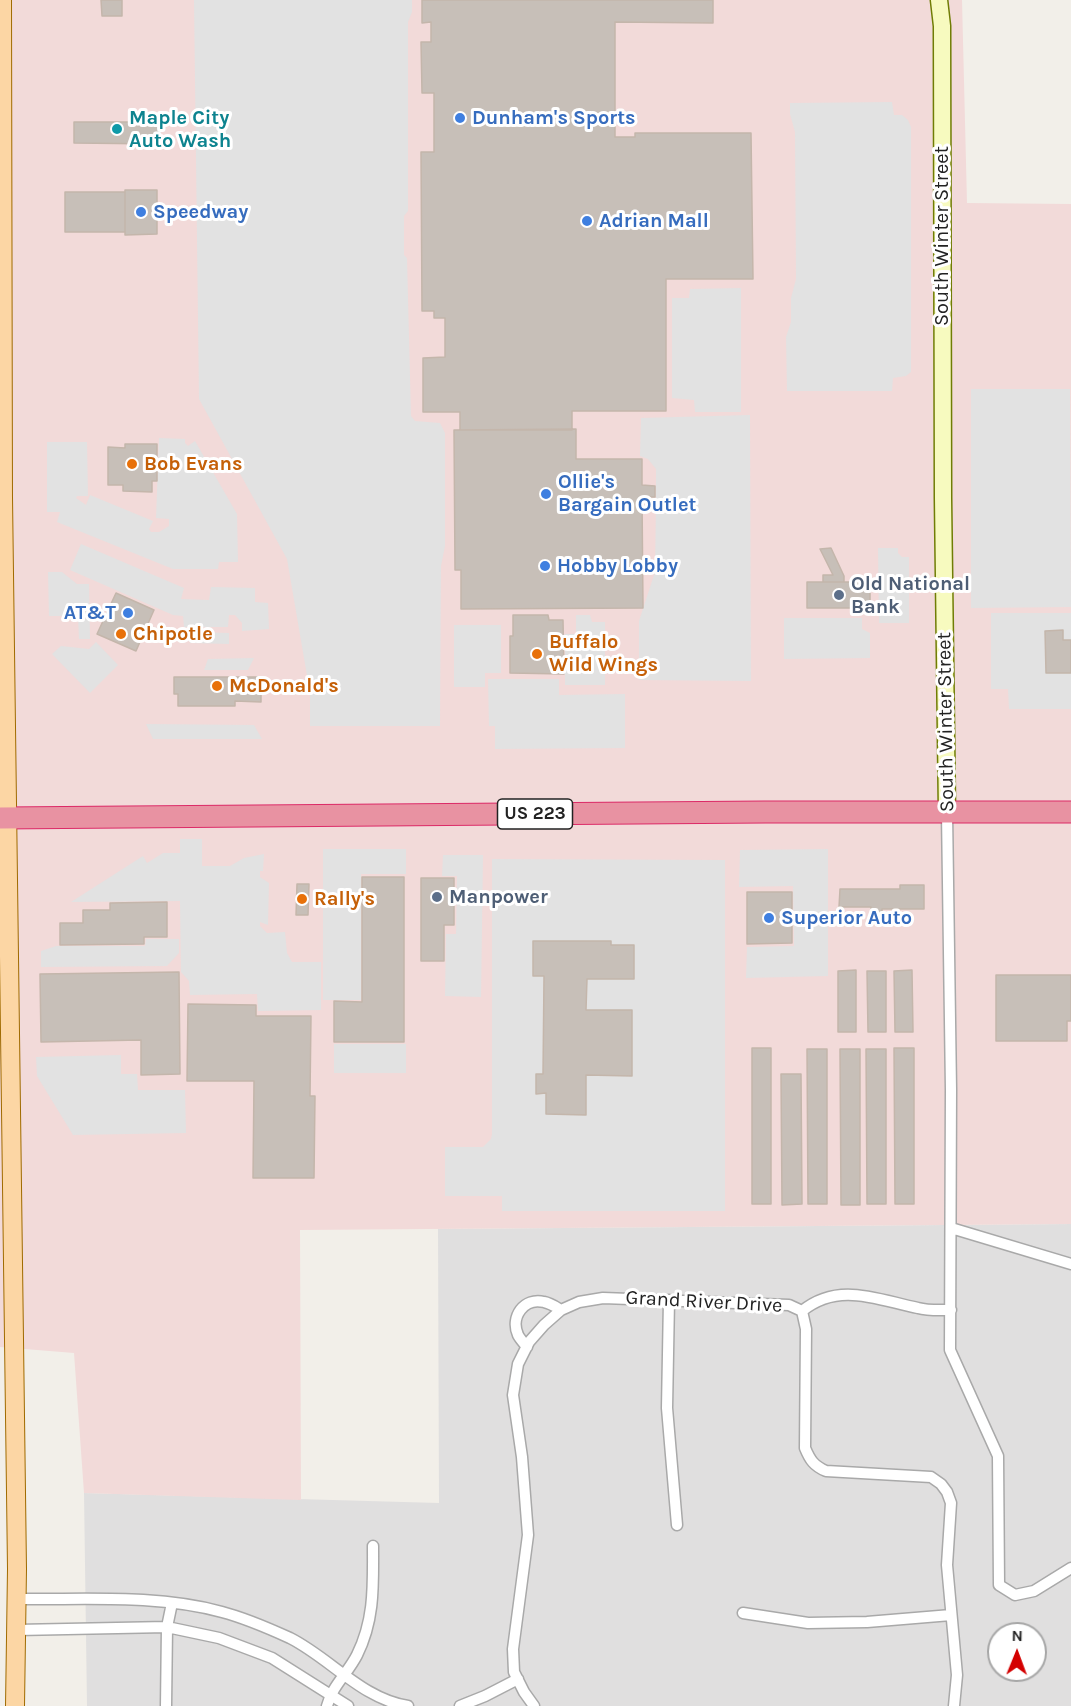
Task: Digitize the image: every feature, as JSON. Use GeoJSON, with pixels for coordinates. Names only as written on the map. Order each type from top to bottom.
{"type":"FeatureCollection","features":[{"type":"Feature","properties":{"kind":"highway","name":"US 223"},"geometry":{"type":"LineString","coordinates":[[3,818],[1071,812]]}},
{"type":"Feature","properties":{"kind":"main road"},"geometry":{"type":"LineString","coordinates":[[2,0],[3,818],[17,1599],[15,1706]]}},
{"type":"Feature","properties":{"kind":"street","name":"South Winter Street"},"geometry":{"type":"LineString","coordinates":[[939,0],[942,26],[943,498],[951,1228],[950,1350],[998,1456],[999,1585],[1015,1595],[1035,1591],[1071,1568]]}},
{"type":"Feature","properties":{"kind":"street"},"geometry":{"type":"LineString","coordinates":[[951,1228],[1071,1264]]}},
{"type":"Feature","properties":{"kind":"street"},"geometry":{"type":"LineString","coordinates":[[802,1311],[811,1303],[824,1298],[851,1293],[869,1295],[921,1309],[951,1310]]}},
{"type":"Feature","properties":{"kind":"street","name":"Grand River Drive"},"geometry":{"type":"LineString","coordinates":[[529,1704],[514,1672],[513,1649],[528,1535],[522,1457],[513,1395],[518,1364],[527,1347],[544,1325],[561,1310],[579,1302],[603,1298],[789,1305],[802,1311],[806,1329],[805,1448],[810,1460],[818,1468],[826,1471],[931,1477],[947,1492],[951,1503],[947,1565],[957,1675],[954,1706]]}},
{"type":"Feature","properties":{"kind":"street"},"geometry":{"type":"LineString","coordinates":[[527,1347],[518,1336],[516,1325],[516,1316],[523,1307],[533,1300],[546,1302],[561,1310]]}},
{"type":"Feature","properties":{"kind":"street"},"geometry":{"type":"LineString","coordinates":[[669,1300],[667,1408],[676,1525]]}},
{"type":"Feature","properties":{"kind":"street"},"geometry":{"type":"LineString","coordinates":[[327,1706],[330,1694],[358,1654],[373,1602],[373,1546]]}},
{"type":"Feature","properties":{"kind":"street"},"geometry":{"type":"LineString","coordinates":[[17,1599],[151,1601],[223,1612],[291,1639],[381,1697],[408,1706]]}},
{"type":"Feature","properties":{"kind":"street"},"geometry":{"type":"LineString","coordinates":[[166,1706],[167,1627],[172,1603]]}},
{"type":"Feature","properties":{"kind":"street"},"geometry":{"type":"LineString","coordinates":[[743,1613],[808,1623],[867,1622],[951,1615]]}},
{"type":"Feature","properties":{"kind":"street"},"geometry":{"type":"LineString","coordinates":[[16,1630],[167,1627],[219,1638],[272,1658],[348,1706]]}},
{"type":"Feature","properties":{"kind":"street"},"geometry":{"type":"LineString","coordinates":[[460,1706],[518,1679]]}},
{"type":"Feature","properties":{"kind":"shaded area"},"geometry":{"type":"Polygon","coordinates":[[[0,0],[962,0],[967,203],[1071,204],[1071,1224],[300,1230],[301,1500],[84,1493],[74,1353],[0,1347],[0,0]]]}},
{"type":"Feature","properties":{"kind":"shaded area"},"geometry":{"type":"Polygon","coordinates":[[[194,0],[412,0],[412,12],[408,22],[408,211],[404,216],[404,255],[407,258],[411,416],[415,421],[440,423],[445,433],[445,546],[441,566],[440,726],[310,726],[310,693],[287,559],[199,399],[194,0]]]}},
{"type":"Feature","properties":{"kind":"shaded area"},"geometry":{"type":"Polygon","coordinates":[[[892,102],[894,115],[902,115],[911,127],[911,372],[906,376],[893,378],[892,391],[787,391],[786,337],[791,322],[791,298],[796,279],[795,132],[790,114],[790,103],[892,102]]]}},
{"type":"Feature","properties":{"kind":"shaded area"},"geometry":{"type":"Polygon","coordinates":[[[741,288],[741,412],[695,412],[694,400],[672,398],[672,298],[689,298],[690,289],[741,288]]]}},
{"type":"Feature","properties":{"kind":"shaded area"},"geometry":{"type":"Polygon","coordinates":[[[971,389],[1070,389],[1071,607],[971,608],[971,389]]]}},
{"type":"Feature","properties":{"kind":"shaded area"},"geometry":{"type":"Polygon","coordinates":[[[750,415],[751,681],[639,680],[639,621],[655,572],[656,502],[656,469],[648,459],[640,456],[641,418],[750,415]]]}},
{"type":"Feature","properties":{"kind":"shaded area"},"geometry":{"type":"Polygon","coordinates":[[[159,438],[185,439],[188,446],[195,441],[237,514],[238,562],[219,562],[218,569],[173,569],[57,522],[60,512],[47,512],[47,442],[87,442],[88,496],[77,496],[76,498],[86,505],[90,495],[153,521],[149,529],[151,532],[159,532],[169,526],[169,519],[156,518],[159,438]]]}},
{"type":"Feature","properties":{"kind":"shaded area"},"geometry":{"type":"Polygon","coordinates":[[[81,544],[184,588],[181,599],[209,600],[211,587],[255,588],[255,602],[268,603],[269,629],[242,631],[242,623],[235,615],[229,615],[228,627],[184,627],[183,616],[173,615],[70,570],[81,544]]]}},
{"type":"Feature","properties":{"kind":"shaded area"},"geometry":{"type":"Polygon","coordinates":[[[878,548],[898,548],[898,553],[902,557],[909,557],[909,623],[879,623],[878,548]]]}},
{"type":"Feature","properties":{"kind":"shaded area"},"geometry":{"type":"Polygon","coordinates":[[[48,572],[62,572],[77,584],[89,584],[90,639],[79,639],[78,616],[49,616],[48,572]]]}},
{"type":"Feature","properties":{"kind":"shaded area"},"geometry":{"type":"Polygon","coordinates":[[[991,613],[1071,613],[1071,709],[1009,709],[1008,689],[991,689],[991,613]]]}},
{"type":"Feature","properties":{"kind":"shaded area"},"geometry":{"type":"Polygon","coordinates":[[[576,615],[590,615],[592,622],[605,622],[605,685],[565,685],[565,634],[576,634],[576,615]]]}},
{"type":"Feature","properties":{"kind":"shaded area"},"geometry":{"type":"Polygon","coordinates":[[[784,618],[862,618],[862,629],[870,633],[870,658],[784,659],[784,618]]]}},
{"type":"Feature","properties":{"kind":"shaded area"},"geometry":{"type":"Polygon","coordinates":[[[454,625],[501,625],[501,673],[485,673],[485,687],[454,687],[454,625]]]}},
{"type":"Feature","properties":{"kind":"shaded area"},"geometry":{"type":"Polygon","coordinates":[[[190,632],[229,633],[229,644],[190,643],[190,632]]]}},
{"type":"Feature","properties":{"kind":"shaded area"},"geometry":{"type":"Polygon","coordinates":[[[96,642],[118,665],[90,693],[52,654],[61,646],[89,649],[96,642]]]}},
{"type":"Feature","properties":{"kind":"shaded area"},"geometry":{"type":"Polygon","coordinates":[[[254,658],[248,670],[204,670],[208,659],[254,658]]]}},
{"type":"Feature","properties":{"kind":"shaded area"},"geometry":{"type":"Polygon","coordinates":[[[488,679],[559,679],[559,695],[625,694],[625,748],[495,749],[495,726],[489,726],[488,679]]]}},
{"type":"Feature","properties":{"kind":"shaded area"},"geometry":{"type":"Polygon","coordinates":[[[146,724],[254,725],[262,739],[153,739],[146,724]]]}},
{"type":"Feature","properties":{"kind":"shaded area"},"geometry":{"type":"Polygon","coordinates":[[[180,839],[202,839],[202,866],[230,866],[244,858],[264,854],[263,871],[260,871],[260,877],[269,883],[268,925],[260,922],[260,926],[267,933],[285,932],[287,953],[292,962],[321,962],[321,1010],[258,1011],[257,994],[190,995],[189,981],[181,972],[180,901],[71,902],[143,856],[147,863],[163,853],[180,853],[180,839]]]}},
{"type":"Feature","properties":{"kind":"shaded area"},"geometry":{"type":"Polygon","coordinates":[[[323,849],[406,849],[406,874],[361,874],[361,1000],[323,1000],[323,849]]]}},
{"type":"Feature","properties":{"kind":"shaded area"},"geometry":{"type":"Polygon","coordinates":[[[828,849],[828,976],[746,978],[747,947],[794,946],[793,886],[739,887],[740,850],[828,849]]]}},
{"type":"Feature","properties":{"kind":"shaded area"},"geometry":{"type":"Polygon","coordinates":[[[443,855],[483,855],[481,997],[445,996],[446,934],[456,934],[457,876],[442,876],[443,855]]]}},
{"type":"Feature","properties":{"kind":"shaded area"},"geometry":{"type":"Polygon","coordinates":[[[492,859],[725,860],[725,1211],[502,1211],[502,1196],[445,1196],[445,1147],[483,1147],[491,1139],[492,1134],[492,859]]]}},
{"type":"Feature","properties":{"kind":"shaded area"},"geometry":{"type":"Polygon","coordinates":[[[146,939],[179,939],[179,953],[167,966],[41,967],[41,951],[56,946],[145,946],[146,939]]]}},
{"type":"Feature","properties":{"kind":"shaded area"},"geometry":{"type":"Polygon","coordinates":[[[334,1044],[406,1044],[406,1073],[334,1073],[334,1044]]]}},
{"type":"Feature","properties":{"kind":"shaded area"},"geometry":{"type":"Polygon","coordinates":[[[121,1055],[121,1074],[137,1074],[138,1090],[185,1090],[186,1133],[73,1135],[37,1076],[36,1057],[121,1055]]]}},
{"type":"Feature","properties":{"kind":"shaded area"},"geometry":{"type":"Polygon","coordinates":[[[1071,1224],[1071,1706],[87,1706],[84,1493],[439,1503],[438,1229],[1071,1224]]]}},
{"type":"Feature","properties":{"kind":"building"},"geometry":{"type":"Polygon","coordinates":[[[101,0],[122,0],[122,16],[102,16],[101,0]]]}},
{"type":"Feature","properties":{"kind":"building","name":"Adrian Mall"},"geometry":{"type":"Polygon","coordinates":[[[422,0],[713,0],[713,23],[615,22],[615,137],[635,137],[635,133],[751,133],[753,279],[666,279],[666,411],[572,411],[572,430],[460,430],[460,412],[423,412],[423,358],[445,357],[445,318],[434,318],[434,311],[422,311],[421,152],[434,152],[434,93],[422,93],[421,42],[431,42],[431,22],[422,23],[422,0]]]}},
{"type":"Feature","properties":{"kind":"building","name":"Maple City Auto Wash"},"geometry":{"type":"Polygon","coordinates":[[[74,122],[160,122],[160,144],[74,143],[74,122]]]}},
{"type":"Feature","properties":{"kind":"building","name":"Speedway"},"geometry":{"type":"Polygon","coordinates":[[[125,190],[157,190],[157,234],[125,235],[125,190]]]}},
{"type":"Feature","properties":{"kind":"building","name":"Speedway"},"geometry":{"type":"Polygon","coordinates":[[[65,192],[125,192],[125,232],[65,232],[65,192]]]}},
{"type":"Feature","properties":{"kind":"building"},"geometry":{"type":"Polygon","coordinates":[[[576,429],[576,459],[642,459],[642,485],[655,486],[655,497],[642,497],[643,608],[461,609],[461,570],[455,570],[454,430],[576,429]]]}},
{"type":"Feature","properties":{"kind":"building","name":"Bob Evans"},"geometry":{"type":"Polygon","coordinates":[[[125,444],[157,444],[157,481],[152,481],[152,492],[123,491],[123,485],[108,485],[108,447],[125,448],[125,444]]]}},
{"type":"Feature","properties":{"kind":"building"},"geometry":{"type":"Polygon","coordinates":[[[831,548],[844,576],[844,582],[823,582],[823,575],[833,575],[820,549],[831,548]]]}},
{"type":"Feature","properties":{"kind":"building","name":"Old National Bank"},"geometry":{"type":"Polygon","coordinates":[[[807,582],[870,582],[870,608],[807,608],[807,582]]]}},
{"type":"Feature","properties":{"kind":"building"},"geometry":{"type":"Polygon","coordinates":[[[116,593],[154,610],[136,651],[97,634],[116,593]]]}},
{"type":"Feature","properties":{"kind":"building","name":"Buffalo Wild Wings"},"geometry":{"type":"Polygon","coordinates":[[[513,615],[548,615],[549,620],[563,620],[564,674],[510,673],[510,636],[513,636],[513,615]]]}},
{"type":"Feature","properties":{"kind":"building"},"geometry":{"type":"Polygon","coordinates":[[[1063,630],[1063,640],[1071,640],[1071,673],[1046,673],[1045,631],[1063,630]]]}},
{"type":"Feature","properties":{"kind":"building","name":"McDonald's"},"geometry":{"type":"Polygon","coordinates":[[[174,677],[261,677],[261,702],[235,701],[235,706],[178,706],[178,694],[174,694],[174,677]]]}},
{"type":"Feature","properties":{"kind":"building"},"geometry":{"type":"Polygon","coordinates":[[[362,877],[404,877],[404,1042],[334,1042],[334,1001],[362,1002],[362,877]]]}},
{"type":"Feature","properties":{"kind":"building"},"geometry":{"type":"Polygon","coordinates":[[[421,878],[454,878],[454,925],[444,925],[444,961],[421,961],[421,878]]]}},
{"type":"Feature","properties":{"kind":"building","name":"Rally's"},"geometry":{"type":"Polygon","coordinates":[[[297,884],[309,884],[308,915],[296,915],[297,884]]]}},
{"type":"Feature","properties":{"kind":"building"},"geometry":{"type":"Polygon","coordinates":[[[900,885],[924,885],[924,909],[882,909],[882,913],[871,912],[871,907],[839,907],[840,889],[900,889],[900,885]]]}},
{"type":"Feature","properties":{"kind":"building","name":"Superior Auto"},"geometry":{"type":"Polygon","coordinates":[[[747,892],[792,892],[792,943],[747,944],[747,892]]]}},
{"type":"Feature","properties":{"kind":"building"},"geometry":{"type":"Polygon","coordinates":[[[167,902],[167,937],[144,937],[144,944],[60,945],[60,923],[83,923],[83,910],[110,910],[110,903],[167,902]]]}},
{"type":"Feature","properties":{"kind":"building"},"geometry":{"type":"Polygon","coordinates":[[[533,941],[611,941],[611,945],[634,945],[634,979],[587,979],[586,1010],[632,1010],[632,1076],[586,1075],[586,1115],[546,1114],[546,1093],[536,1094],[536,1074],[543,1074],[544,976],[533,976],[533,941]]]}},
{"type":"Feature","properties":{"kind":"building"},"geometry":{"type":"Polygon","coordinates":[[[856,970],[856,1032],[838,1032],[838,971],[856,970]]]}},
{"type":"Feature","properties":{"kind":"building"},"geometry":{"type":"Polygon","coordinates":[[[912,970],[913,1032],[895,1032],[894,971],[912,970]]]}},
{"type":"Feature","properties":{"kind":"building"},"geometry":{"type":"Polygon","coordinates":[[[867,971],[886,971],[886,1032],[868,1032],[867,971]]]}},
{"type":"Feature","properties":{"kind":"building"},"geometry":{"type":"Polygon","coordinates":[[[179,972],[180,1074],[141,1075],[141,1040],[41,1042],[40,974],[179,972]]]}},
{"type":"Feature","properties":{"kind":"building"},"geometry":{"type":"Polygon","coordinates":[[[996,975],[1071,975],[1071,1021],[1067,1021],[1067,1041],[996,1041],[996,975]]]}},
{"type":"Feature","properties":{"kind":"building"},"geometry":{"type":"Polygon","coordinates":[[[188,1004],[256,1005],[256,1016],[311,1016],[310,1096],[315,1096],[314,1178],[253,1178],[254,1081],[187,1081],[188,1004]]]}},
{"type":"Feature","properties":{"kind":"building"},"geometry":{"type":"Polygon","coordinates":[[[752,1048],[771,1048],[771,1204],[752,1204],[752,1048]]]}},
{"type":"Feature","properties":{"kind":"building"},"geometry":{"type":"Polygon","coordinates":[[[894,1048],[914,1048],[914,1204],[895,1204],[894,1048]]]}},
{"type":"Feature","properties":{"kind":"building"},"geometry":{"type":"Polygon","coordinates":[[[807,1049],[827,1049],[827,1204],[808,1204],[807,1049]]]}},
{"type":"Feature","properties":{"kind":"building"},"geometry":{"type":"Polygon","coordinates":[[[840,1049],[860,1049],[860,1205],[841,1205],[840,1049]]]}},
{"type":"Feature","properties":{"kind":"building"},"geometry":{"type":"Polygon","coordinates":[[[866,1049],[886,1049],[886,1204],[867,1204],[866,1049]]]}},
{"type":"Feature","properties":{"kind":"building"},"geometry":{"type":"Polygon","coordinates":[[[781,1074],[801,1074],[802,1204],[782,1205],[781,1074]]]}},
{"type":"Feature","properties":{"kind":"place","name":"Dunham's Sports"},"geometry":{"type":"Point","coordinates":[460,118]}},
{"type":"Feature","properties":{"kind":"place","name":"Maple City Auto Wash"},"geometry":{"type":"Point","coordinates":[117,129]}},
{"type":"Feature","properties":{"kind":"place","name":"Speedway"},"geometry":{"type":"Point","coordinates":[141,212]}},
{"type":"Feature","properties":{"kind":"place","name":"Adrian Mall"},"geometry":{"type":"Point","coordinates":[587,221]}},
{"type":"Feature","properties":{"kind":"place","name":"Bob Evans"},"geometry":{"type":"Point","coordinates":[132,464]}},
{"type":"Feature","properties":{"kind":"place","name":"Ollie's Bargain Outlet"},"geometry":{"type":"Point","coordinates":[546,494]}},
{"type":"Feature","properties":{"kind":"place","name":"Hobby Lobby"},"geometry":{"type":"Point","coordinates":[545,566]}},
{"type":"Feature","properties":{"kind":"place","name":"Old National Bank"},"geometry":{"type":"Point","coordinates":[839,595]}},
{"type":"Feature","properties":{"kind":"place","name":"AT&T"},"geometry":{"type":"Point","coordinates":[128,613]}},
{"type":"Feature","properties":{"kind":"place","name":"Chipotle"},"geometry":{"type":"Point","coordinates":[121,634]}},
{"type":"Feature","properties":{"kind":"place","name":"Buffalo Wild Wings"},"geometry":{"type":"Point","coordinates":[537,654]}},
{"type":"Feature","properties":{"kind":"place","name":"McDonald's"},"geometry":{"type":"Point","coordinates":[217,686]}},
{"type":"Feature","properties":{"kind":"place","name":"Manpower"},"geometry":{"type":"Point","coordinates":[437,897]}},
{"type":"Feature","properties":{"kind":"place","name":"Rally's"},"geometry":{"type":"Point","coordinates":[302,899]}},
{"type":"Feature","properties":{"kind":"place","name":"Superior Auto"},"geometry":{"type":"Point","coordinates":[769,918]}}]}
